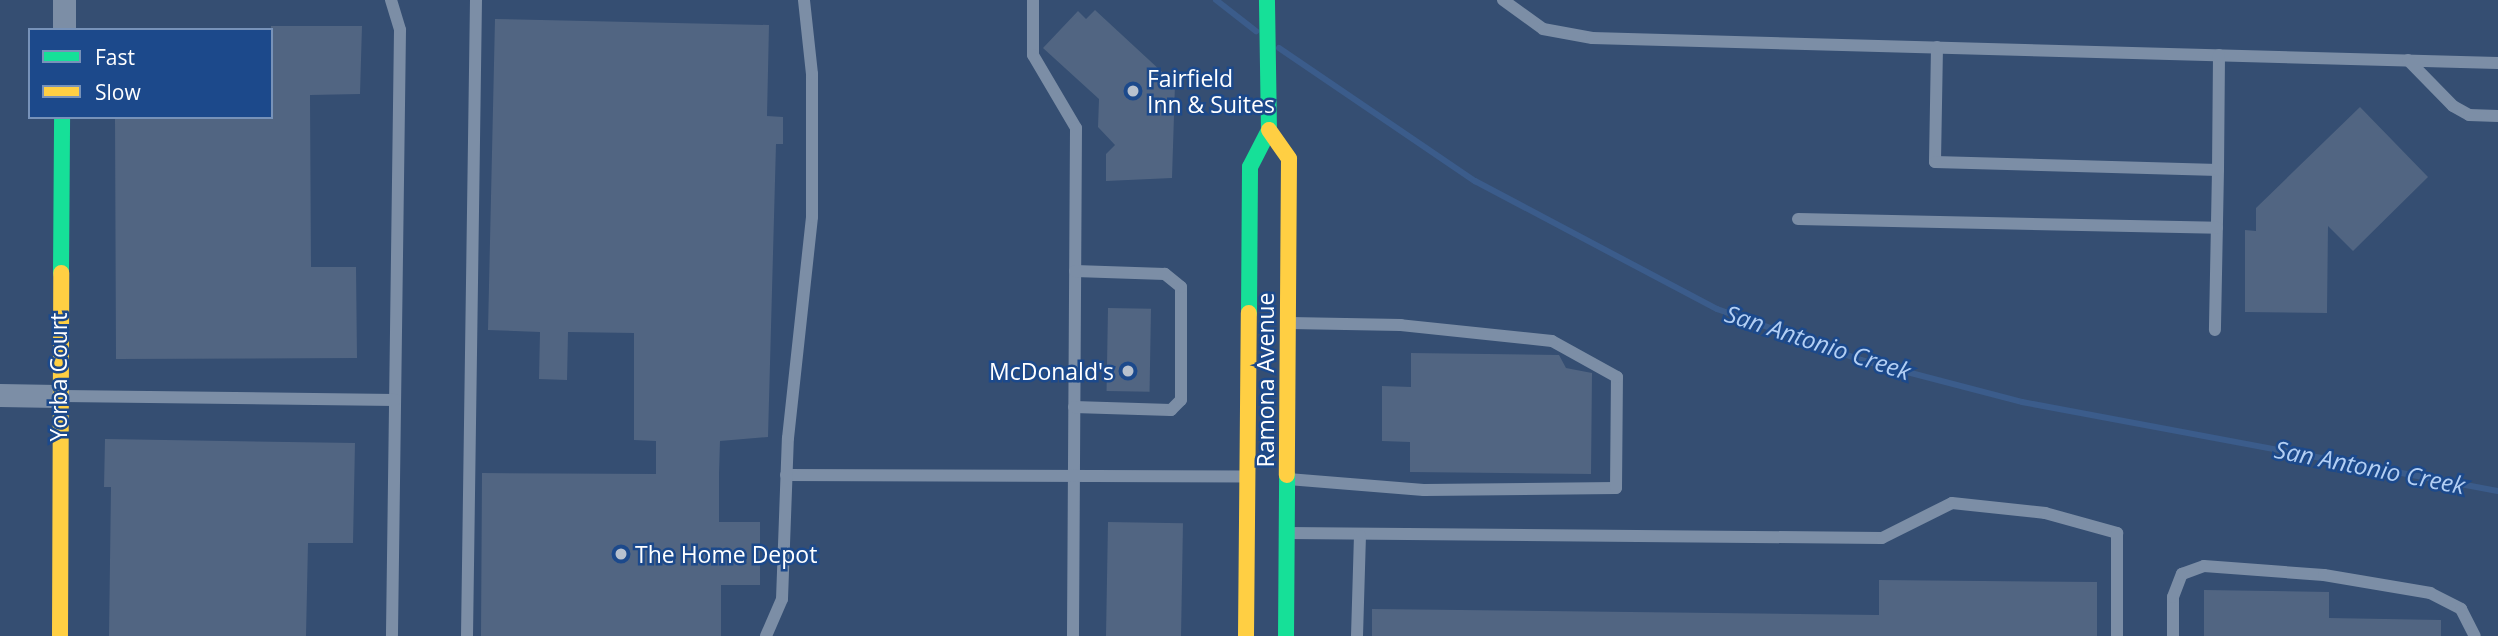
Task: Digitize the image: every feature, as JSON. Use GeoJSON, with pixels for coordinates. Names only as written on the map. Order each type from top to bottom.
{"type":"FeatureCollection","features":[{"type":"Feature","properties":{"kind":"main road","name":"Ramona Avenue"},"geometry":{"type":"LineString","coordinates":[[1267,0],[1269,130],[1250,167],[1268,478],[1287,533],[1286,636]]}},
{"type":"Feature","properties":{"kind":"main road","name":"Yorba Court"},"geometry":{"type":"LineString","coordinates":[[60,636],[57,396],[62,119]]}},
{"type":"Feature","properties":{"kind":"main road","name":"Ramona Avenue"},"geometry":{"type":"LineString","coordinates":[[1246,636],[1288,323],[1289,159],[1269,130]]}},
{"type":"Feature","properties":{"kind":"street"},"geometry":{"type":"LineString","coordinates":[[64,0],[64,28]]}},
{"type":"Feature","properties":{"kind":"street"},"geometry":{"type":"LineString","coordinates":[[0,395],[57,396]]}},
{"type":"Feature","properties":{"kind":"lane"},"geometry":{"type":"LineString","coordinates":[[391,0],[400,30],[392,636]]}},
{"type":"Feature","properties":{"kind":"lane"},"geometry":{"type":"LineString","coordinates":[[467,636],[476,0]]}},
{"type":"Feature","properties":{"kind":"lane"},"geometry":{"type":"LineString","coordinates":[[766,636],[782,598],[786,475],[812,217],[812,74],[804,0]]}},
{"type":"Feature","properties":{"kind":"lane"},"geometry":{"type":"LineString","coordinates":[[1033,0],[1033,55],[1076,128],[1073,636]]}},
{"type":"Feature","properties":{"kind":"lane"},"geometry":{"type":"LineString","coordinates":[[1503,0],[1543,29],[1592,38],[2498,63]]}},
{"type":"Feature","properties":{"kind":"lane"},"geometry":{"type":"LineString","coordinates":[[1937,47],[1935,162],[2218,170]]}},
{"type":"Feature","properties":{"kind":"lane"},"geometry":{"type":"LineString","coordinates":[[2215,330],[2219,55]]}},
{"type":"Feature","properties":{"kind":"lane"},"geometry":{"type":"LineString","coordinates":[[2408,60],[2453,106],[2469,115],[2498,116]]}},
{"type":"Feature","properties":{"kind":"lane"},"geometry":{"type":"LineString","coordinates":[[1798,219],[2217,228]]}},
{"type":"Feature","properties":{"kind":"lane"},"geometry":{"type":"LineString","coordinates":[[1074,407],[1171,410],[1181,400],[1181,286],[1165,274],[1075,271]]}},
{"type":"Feature","properties":{"kind":"lane"},"geometry":{"type":"LineString","coordinates":[[786,475],[1074,479],[1268,478],[1424,489],[1616,488],[1617,377],[1552,341],[1401,325],[1288,323]]}},
{"type":"Feature","properties":{"kind":"lane"},"geometry":{"type":"LineString","coordinates":[[57,396],[395,400]]}},
{"type":"Feature","properties":{"kind":"lane"},"geometry":{"type":"LineString","coordinates":[[1287,533],[1360,536],[1882,538],[1952,503],[2045,513],[2117,533],[2117,636]]}},
{"type":"Feature","properties":{"kind":"lane"},"geometry":{"type":"LineString","coordinates":[[1357,636],[1360,536]]}},
{"type":"Feature","properties":{"kind":"lane"},"geometry":{"type":"LineString","coordinates":[[2173,636],[2174,597],[2182,574],[2204,566],[2324,575],[2430,593],[2461,609],[2474,636]]}},
{"type":"Feature","properties":{"kind":"building","name":"Fairfield Inn & Suites"},"geometry":{"type":"Polygon","coordinates":[[[1095,10],[1175,84],[1172,178],[1106,181],[1106,154],[1115,145],[1098,127],[1099,99],[1043,48],[1078,11],[1086,19],[1095,10]]]}},
{"type":"Feature","properties":{"kind":"building"},"geometry":{"type":"Polygon","coordinates":[[[495,19],[769,25],[767,116],[783,117],[783,144],[776,144],[768,437],[720,441],[719,474],[719,522],[760,522],[760,585],[721,585],[721,636],[481,636],[482,473],[656,474],[656,441],[634,440],[634,333],[568,332],[567,380],[539,379],[540,332],[488,330],[495,19]]]}},
{"type":"Feature","properties":{"kind":"building"},"geometry":{"type":"Polygon","coordinates":[[[362,26],[360,94],[310,95],[311,267],[356,267],[357,358],[116,359],[115,119],[273,119],[271,28],[362,26]]]}},
{"type":"Feature","properties":{"kind":"building"},"geometry":{"type":"Polygon","coordinates":[[[2360,107],[2428,177],[2353,251],[2328,226],[2327,313],[2245,312],[2245,230],[2256,231],[2256,208],[2360,107]]]}},
{"type":"Feature","properties":{"kind":"building"},"geometry":{"type":"Polygon","coordinates":[[[1108,308],[1151,309],[1150,392],[1107,391],[1108,308]]]}},
{"type":"Feature","properties":{"kind":"building"},"geometry":{"type":"Polygon","coordinates":[[[1411,353],[1559,355],[1566,368],[1592,373],[1591,474],[1410,472],[1410,442],[1382,441],[1382,386],[1411,387],[1411,353]]]}},
{"type":"Feature","properties":{"kind":"building"},"geometry":{"type":"Polygon","coordinates":[[[105,439],[355,443],[353,543],[308,543],[306,636],[109,636],[111,487],[104,487],[105,439]]]}},
{"type":"Feature","properties":{"kind":"building"},"geometry":{"type":"Polygon","coordinates":[[[1108,522],[1183,523],[1181,636],[1106,636],[1108,522]]]}},
{"type":"Feature","properties":{"kind":"building"},"geometry":{"type":"Polygon","coordinates":[[[1879,580],[2097,582],[2097,636],[1372,636],[1372,609],[1879,615],[1879,580]]]}},
{"type":"Feature","properties":{"kind":"building"},"geometry":{"type":"Polygon","coordinates":[[[2204,590],[2329,592],[2329,618],[2441,620],[2441,636],[2204,636],[2204,590]]]}},
{"type":"Feature","properties":{"kind":"waterway","name":"San Antonio Creek"},"geometry":{"type":"LineString","coordinates":[[1216,0],[1256,31]]}},
{"type":"Feature","properties":{"kind":"waterway","name":"San Antonio Creek"},"geometry":{"type":"LineString","coordinates":[[1279,48],[1475,181],[1717,309],[1861,360],[2022,402],[2498,491]]}},
{"type":"Feature","properties":{"kind":"traffic: fast"},"geometry":{"type":"LineString","coordinates":[[1249,313],[1250,167],[1269,130],[1267,0]]}},
{"type":"Feature","properties":{"kind":"traffic: fast"},"geometry":{"type":"LineString","coordinates":[[61,273],[62,119]]}},
{"type":"Feature","properties":{"kind":"traffic: fast"},"geometry":{"type":"LineString","coordinates":[[1286,636],[1287,475]]}},
{"type":"Feature","properties":{"kind":"traffic: slow"},"geometry":{"type":"LineString","coordinates":[[1269,130],[1289,159],[1287,475]]}},
{"type":"Feature","properties":{"kind":"traffic: slow"},"geometry":{"type":"LineString","coordinates":[[60,636],[61,273]]}},
{"type":"Feature","properties":{"kind":"traffic: slow"},"geometry":{"type":"LineString","coordinates":[[1246,636],[1249,313]]}},
{"type":"Feature","properties":{"kind":"place","name":"Fairfield Inn & Suites"},"geometry":{"type":"Point","coordinates":[1133,91]}},
{"type":"Feature","properties":{"kind":"place","name":"McDonald's"},"geometry":{"type":"Point","coordinates":[1128,371]}},
{"type":"Feature","properties":{"kind":"place","name":"The Home Depot"},"geometry":{"type":"Point","coordinates":[621,554]}}]}
